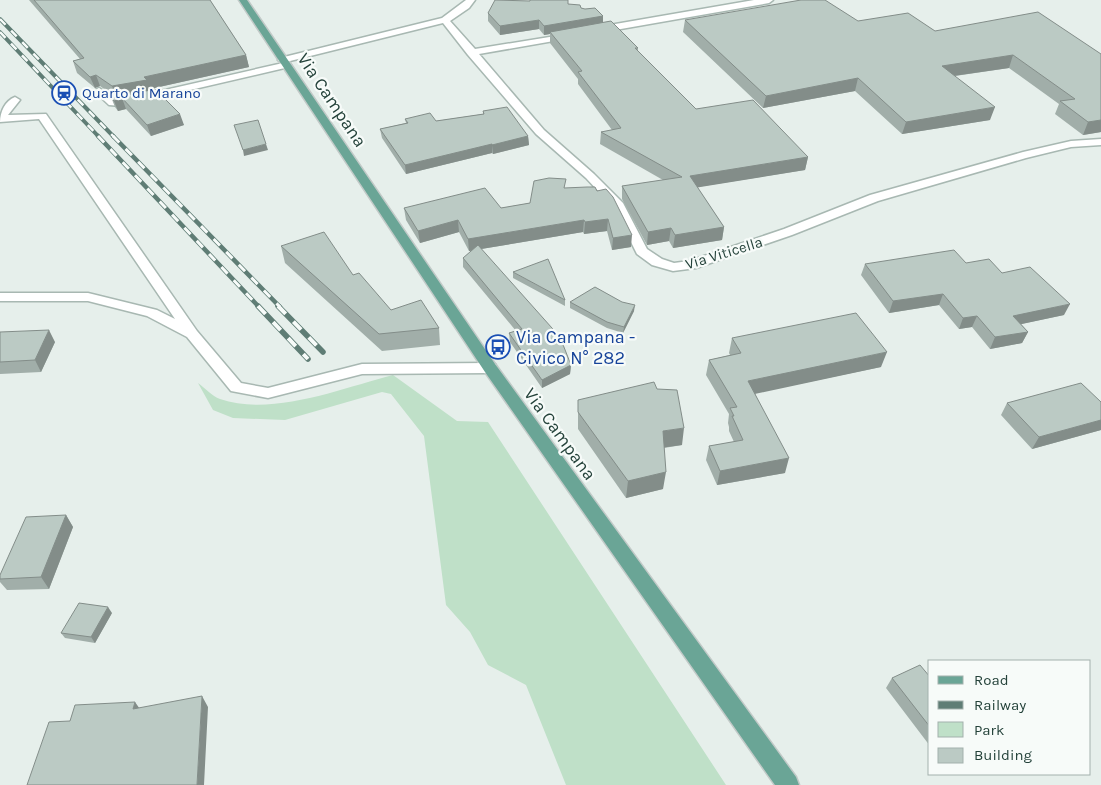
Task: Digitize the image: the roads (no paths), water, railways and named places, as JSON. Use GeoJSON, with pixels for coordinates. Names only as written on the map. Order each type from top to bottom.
{"type":"FeatureCollection","features":[{"type":"Feature","properties":{"kind":"main road","name":"Via Campana"},"geometry":{"type":"LineString","coordinates":[[243,0],[490,368],[788,785]]}},
{"type":"Feature","properties":{"kind":"street"},"geometry":{"type":"LineString","coordinates":[[98,91],[113,103],[121,103],[285,63],[445,20],[466,6],[470,0]]}},
{"type":"Feature","properties":{"kind":"street"},"geometry":{"type":"LineString","coordinates":[[471,53],[769,0]]}},
{"type":"Feature","properties":{"kind":"street","name":"Via Viticella"},"geometry":{"type":"LineString","coordinates":[[445,20],[471,53],[540,132],[590,176],[619,206],[642,251],[657,262],[673,267],[691,265],[770,238],[874,198],[1023,155],[1071,144],[1101,142]]}},
{"type":"Feature","properties":{"kind":"street"},"geometry":{"type":"LineString","coordinates":[[0,119],[15,100]]}},
{"type":"Feature","properties":{"kind":"street"},"geometry":{"type":"LineString","coordinates":[[0,119],[42,116],[192,334],[236,387],[268,393],[362,369],[490,368]]}},
{"type":"Feature","properties":{"kind":"street"},"geometry":{"type":"LineString","coordinates":[[0,297],[88,297],[152,313],[192,334]]}},
{"type":"Feature","properties":{"kind":"railway"},"geometry":{"type":"LineString","coordinates":[[0,19],[114,137]]}},
{"type":"Feature","properties":{"kind":"railway"},"geometry":{"type":"LineString","coordinates":[[0,32],[99,137]]}},
{"type":"Feature","properties":{"kind":"railway"},"geometry":{"type":"LineString","coordinates":[[98,136],[259,307]]}},
{"type":"Feature","properties":{"kind":"railway"},"geometry":{"type":"LineString","coordinates":[[113,136],[280,307]]}},
{"type":"Feature","properties":{"kind":"railway"},"geometry":{"type":"LineString","coordinates":[[258,306],[308,359]]}},
{"type":"Feature","properties":{"kind":"railway"},"geometry":{"type":"LineString","coordinates":[[278,306],[323,352]]}},
{"type":"Feature","properties":{"kind":"place","name":"Quarto di Marano"},"geometry":{"type":"Point","coordinates":[64,93]}},
{"type":"Feature","properties":{"kind":"place","name":"Via Campana - Civico N° 282"},"geometry":{"type":"Point","coordinates":[498,347]}}]}
